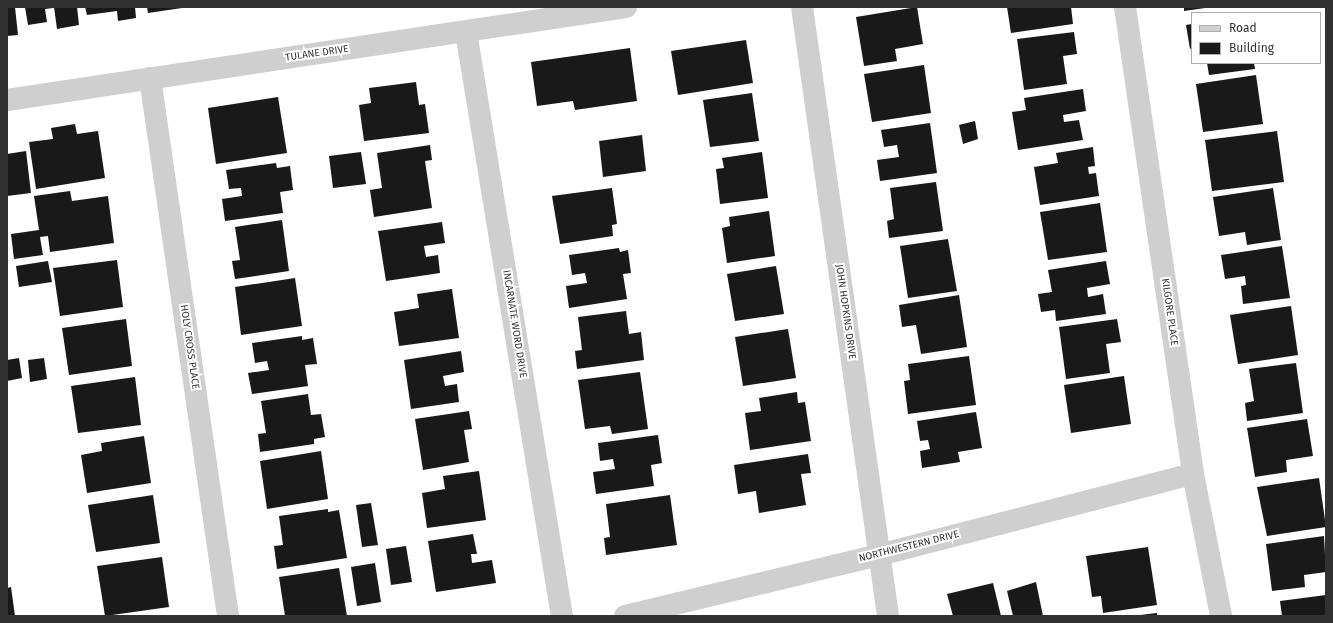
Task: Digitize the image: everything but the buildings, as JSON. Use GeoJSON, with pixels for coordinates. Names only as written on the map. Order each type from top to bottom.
{"type":"FeatureCollection","features":[{"type":"Feature","properties":{"kind":"street","name":"TULANE DRIVE"},"geometry":{"type":"LineString","coordinates":[[7,100],[626,7]]}},
{"type":"Feature","properties":{"kind":"street","name":"JOHN HOPKINS DRIVE"},"geometry":{"type":"LineString","coordinates":[[802,7],[888,616]]}},
{"type":"Feature","properties":{"kind":"street","name":"KILGORE PLACE"},"geometry":{"type":"LineString","coordinates":[[1125,7],[1193,474],[1221,616]]}},
{"type":"Feature","properties":{"kind":"street","name":"INCARNATE WORD DRIVE"},"geometry":{"type":"LineString","coordinates":[[466,32],[562,616]]}},
{"type":"Feature","properties":{"kind":"street","name":"HOLY CROSS PLACE"},"geometry":{"type":"LineString","coordinates":[[150,78],[228,616]]}},
{"type":"Feature","properties":{"kind":"street","name":"NORTHWESTERN DRIVE"},"geometry":{"type":"LineString","coordinates":[[625,616],[879,555],[1193,474]]}}]}
